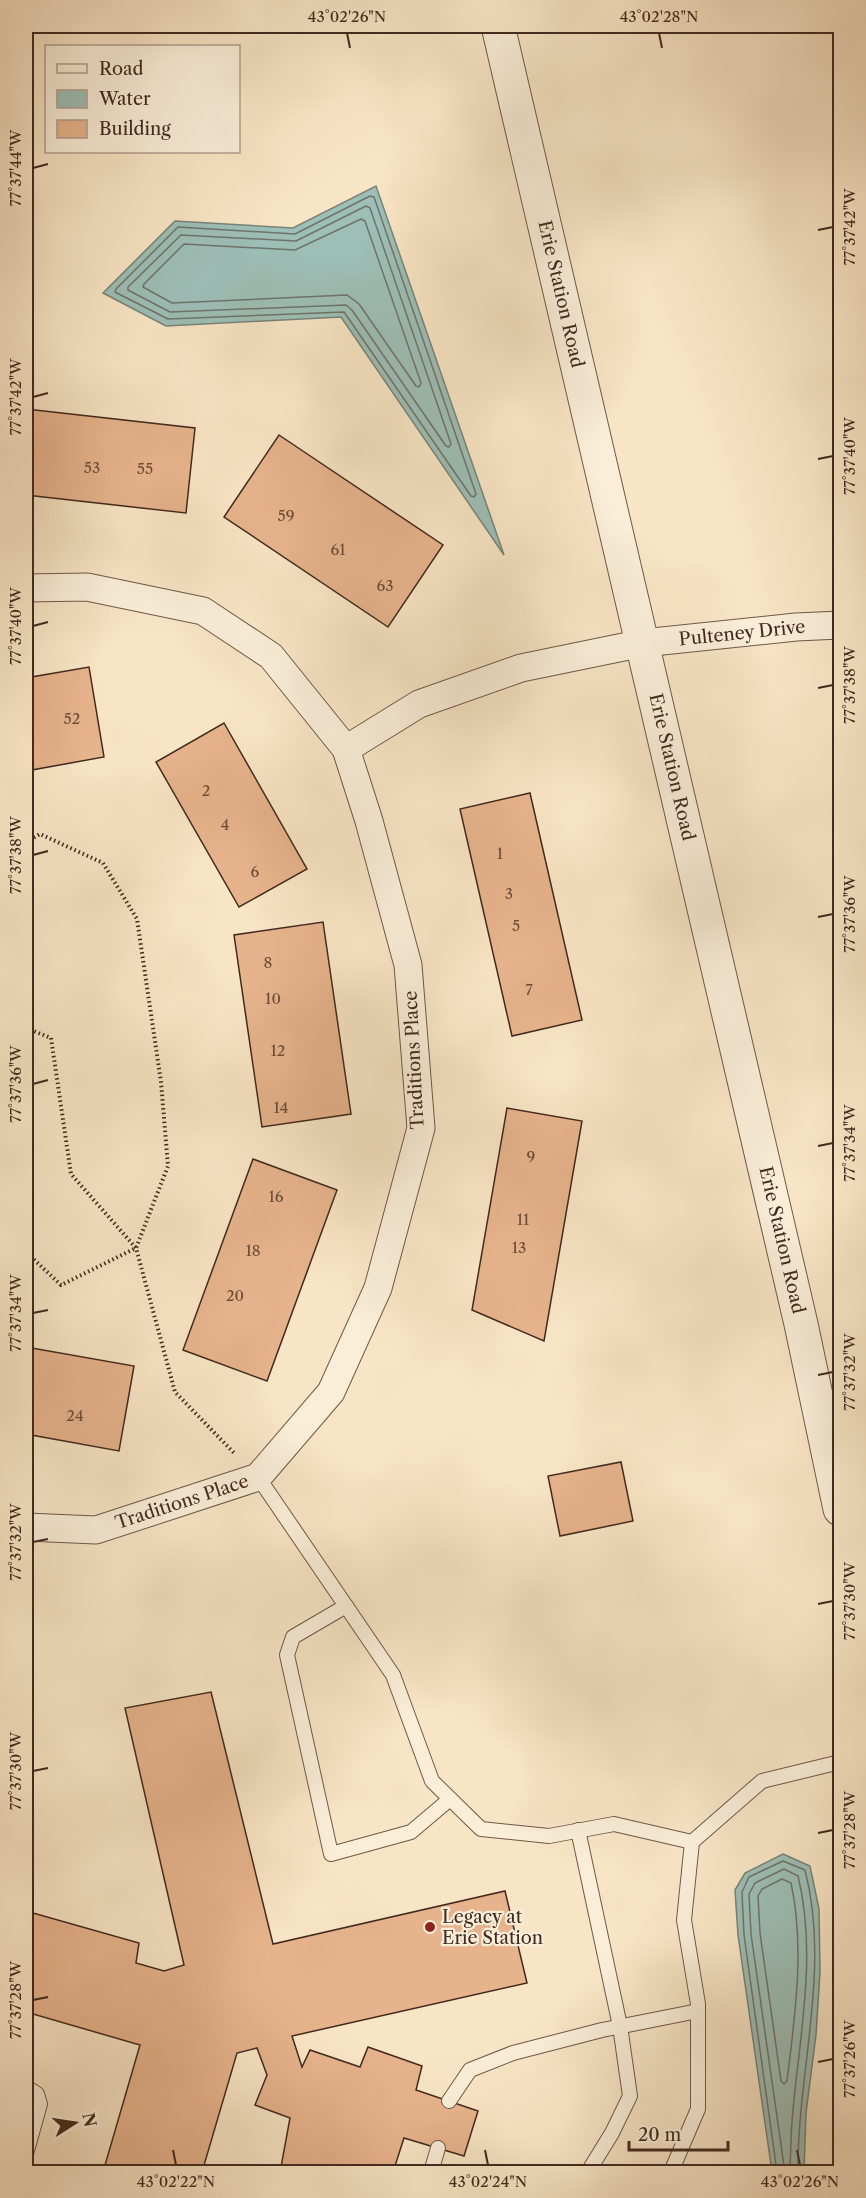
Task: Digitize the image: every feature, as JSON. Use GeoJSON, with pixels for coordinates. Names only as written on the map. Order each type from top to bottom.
{"type":"FeatureCollection","features":[{"type":"Feature","properties":{"kind":"street","name":"Erie Station Road"},"geometry":{"type":"LineString","coordinates":[[498,26],[801,1324],[840,1509]]}},
{"type":"Feature","properties":{"kind":"street","name":"Traditions Place"},"geometry":{"type":"LineString","coordinates":[[26,588],[87,587],[203,611],[271,656],[346,749],[369,821],[408,965],[421,1128],[378,1288],[331,1392],[258,1477],[96,1530],[26,1527]]}},
{"type":"Feature","properties":{"kind":"street","name":"Pulteney Drive"},"geometry":{"type":"LineString","coordinates":[[346,749],[419,704],[511,671],[643,643],[786,627],[840,625]]}},
{"type":"Feature","properties":{"kind":"lane"},"geometry":{"type":"LineString","coordinates":[[258,1477],[393,1675],[432,1781],[481,1829],[549,1836],[614,1824],[692,1842]]}},
{"type":"Feature","properties":{"kind":"lane"},"geometry":{"type":"LineString","coordinates":[[346,1606],[293,1637],[287,1655],[331,1854],[411,1832],[450,1799]]}},
{"type":"Feature","properties":{"kind":"lane"},"geometry":{"type":"LineString","coordinates":[[671,2172],[698,2109],[698,2011],[684,1920],[692,1842],[762,1782],[840,1762]]}},
{"type":"Feature","properties":{"kind":"lane"},"geometry":{"type":"LineString","coordinates":[[578,1830],[620,2026],[630,2096],[612,2133],[588,2172]]}},
{"type":"Feature","properties":{"kind":"lane"},"geometry":{"type":"LineString","coordinates":[[449,2101],[470,2070],[513,2053],[620,2026],[698,2011]]}},
{"type":"Feature","properties":{"kind":"lane"},"geometry":{"type":"LineString","coordinates":[[26,2087],[37,2094],[40,2104],[26,2154]]}},
{"type":"Feature","properties":{"kind":"lane"},"geometry":{"type":"LineString","coordinates":[[431,2172],[438,2148]]}},
{"type":"Feature","properties":{"kind":"path"},"geometry":{"type":"LineString","coordinates":[[26,842],[40,834],[103,863],[137,919],[161,1082],[168,1166],[136,1248],[61,1285],[26,1252]]}},
{"type":"Feature","properties":{"kind":"path"},"geometry":{"type":"LineString","coordinates":[[26,1028],[51,1038],[71,1174],[136,1248],[175,1392],[258,1477]]}},
{"type":"Feature","properties":{"kind":"water"},"geometry":{"type":"Polygon","coordinates":[[[376,186],[504,555],[341,317],[166,326],[103,293],[175,221],[293,228],[376,186]]]}},
{"type":"Feature","properties":{"kind":"water"},"geometry":{"type":"Polygon","coordinates":[[[783,1854],[810,1866],[819,1909],[820,1972],[816,2035],[806,2113],[804,2172],[772,2172],[738,1935],[735,1890],[745,1873],[783,1854]]]}},
{"type":"Feature","properties":{"kind":"building"},"geometry":{"type":"Polygon","coordinates":[[[26,409],[195,428],[186,513],[26,495],[26,409]]]}},
{"type":"Feature","properties":{"kind":"building"},"geometry":{"type":"Polygon","coordinates":[[[279,435],[443,545],[388,627],[224,517],[279,435]]]}},
{"type":"Feature","properties":{"kind":"building"},"geometry":{"type":"Polygon","coordinates":[[[89,667],[104,757],[26,771],[26,678],[89,667]]]}},
{"type":"Feature","properties":{"kind":"building"},"geometry":{"type":"Polygon","coordinates":[[[224,723],[307,869],[239,907],[156,762],[224,723]]]}},
{"type":"Feature","properties":{"kind":"building"},"geometry":{"type":"Polygon","coordinates":[[[530,793],[582,1020],[512,1036],[460,809],[530,793]]]}},
{"type":"Feature","properties":{"kind":"building"},"geometry":{"type":"Polygon","coordinates":[[[323,922],[351,1114],[262,1127],[234,935],[323,922]]]}},
{"type":"Feature","properties":{"kind":"building"},"geometry":{"type":"Polygon","coordinates":[[[507,1108],[582,1121],[544,1341],[472,1310],[507,1108]]]}},
{"type":"Feature","properties":{"kind":"building"},"geometry":{"type":"Polygon","coordinates":[[[253,1159],[337,1190],[267,1381],[183,1350],[253,1159]]]}},
{"type":"Feature","properties":{"kind":"building"},"geometry":{"type":"Polygon","coordinates":[[[26,1347],[134,1366],[119,1451],[26,1434],[26,1347]]]}},
{"type":"Feature","properties":{"kind":"building"},"geometry":{"type":"Polygon","coordinates":[[[621,1462],[633,1521],[560,1536],[548,1476],[621,1462]]]}},
{"type":"Feature","properties":{"kind":"building","name":"Legacy at Erie Station"},"geometry":{"type":"Polygon","coordinates":[[[211,1692],[273,1944],[505,1891],[527,1983],[292,2036],[302,2067],[310,2050],[360,2067],[368,2047],[422,2066],[416,2090],[478,2111],[464,2156],[404,2138],[393,2172],[294,2172],[281,2167],[290,2118],[255,2105],[267,2075],[257,2048],[237,2053],[202,2172],[103,2172],[140,2045],[26,2012],[26,1911],[139,1943],[136,1963],[164,1971],[184,1965],[125,1708],[211,1692]]]}},
{"type":"Feature","properties":{"kind":"place","name":"Legacy at Erie Station"},"geometry":{"type":"Point","coordinates":[430,1927]}}]}
